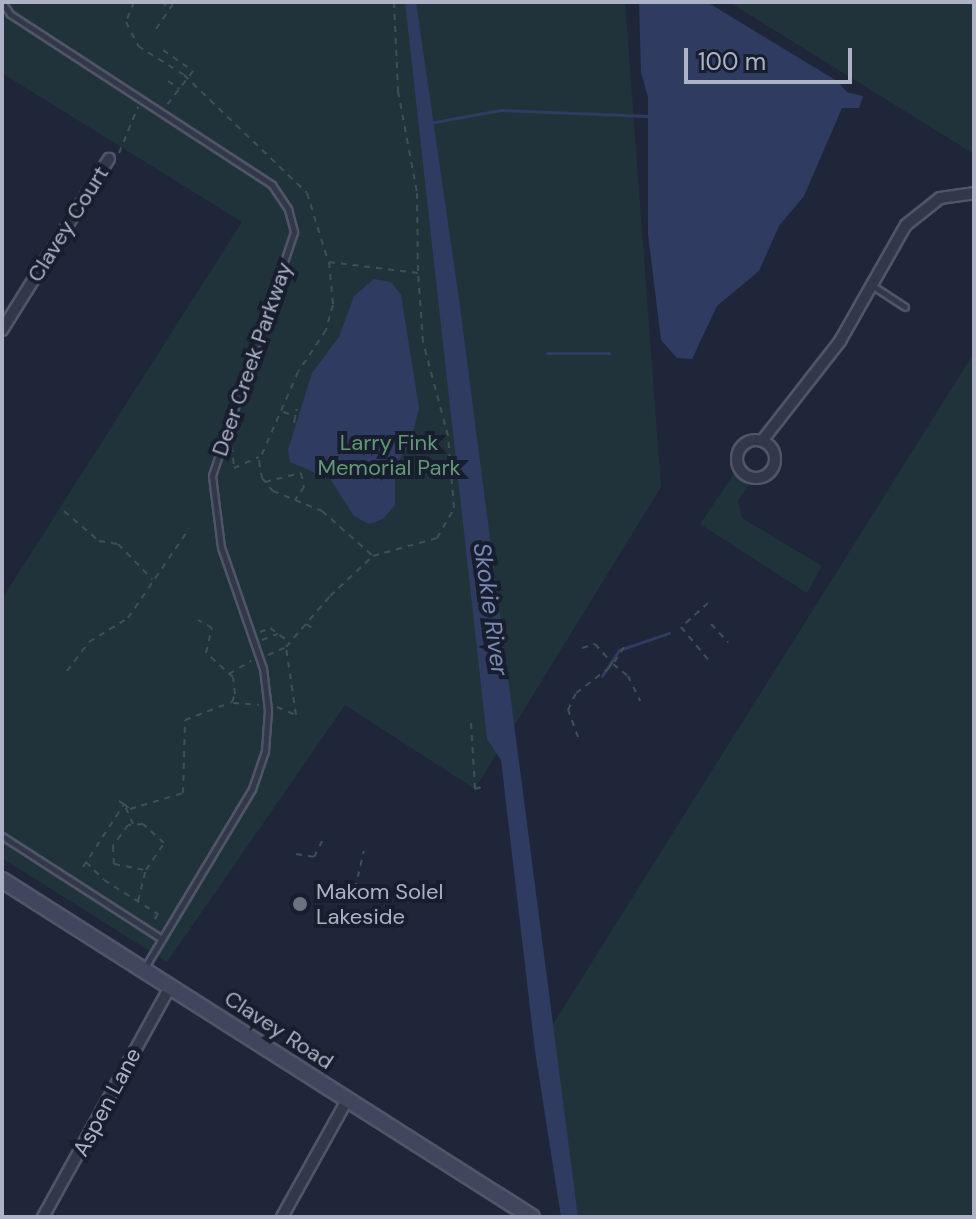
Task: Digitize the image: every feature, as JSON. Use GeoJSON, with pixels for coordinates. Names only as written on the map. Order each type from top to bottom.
{"type":"FeatureCollection","features":[{"type":"Feature","properties":{"kind":"main road","name":"Clavey Road"},"geometry":{"type":"LineString","coordinates":[[2,880],[532,1217]]}},
{"type":"Feature","properties":{"kind":"street","name":"Clavey Court"},"geometry":{"type":"LineString","coordinates":[[2,330],[112,160]]}},
{"type":"Feature","properties":{"kind":"street"},"geometry":{"type":"LineString","coordinates":[[762,441],[840,341],[906,225],[924,206],[974,193]]}},
{"type":"Feature","properties":{"kind":"street","name":"Aspen Lane"},"geometry":{"type":"LineString","coordinates":[[43,1217],[170,987]]}},
{"type":"Feature","properties":{"kind":"street"},"geometry":{"type":"LineString","coordinates":[[282,1217],[347,1100]]}},
{"type":"Feature","properties":{"kind":"lane","name":"Deer Creek Parkway"},"geometry":{"type":"LineString","coordinates":[[2,2],[10,14],[272,185],[288,209],[294,232],[220,442],[212,476],[212,507],[260,658],[268,706],[265,751],[252,789],[144,970]]}},
{"type":"Feature","properties":{"kind":"lane"},"geometry":{"type":"LineString","coordinates":[[872,286],[905,307]]}},
{"type":"Feature","properties":{"kind":"lane"},"geometry":{"type":"LineString","coordinates":[[2,836],[162,939]]}},
{"type":"Feature","properties":{"kind":"path"},"geometry":{"type":"LineString","coordinates":[[134,2],[126,22],[133,39],[187,78],[234,128],[292,174],[307,193],[329,262],[333,305],[326,330],[281,411],[260,457],[265,482],[342,524],[373,556]]}},
{"type":"Feature","properties":{"kind":"path"},"geometry":{"type":"LineString","coordinates":[[164,6],[167,2]]}},
{"type":"Feature","properties":{"kind":"path"},"geometry":{"type":"LineString","coordinates":[[156,29],[174,2]]}},
{"type":"Feature","properties":{"kind":"path"},"geometry":{"type":"LineString","coordinates":[[229,674],[286,647],[305,623],[373,556],[437,538],[454,508],[448,436],[423,342],[417,193],[398,91],[394,2]]}},
{"type":"Feature","properties":{"kind":"path"},"geometry":{"type":"LineString","coordinates":[[159,109],[193,71],[163,50]]}},
{"type":"Feature","properties":{"kind":"path"},"geometry":{"type":"LineString","coordinates":[[168,81],[180,89]]}},
{"type":"Feature","properties":{"kind":"path"},"geometry":{"type":"LineString","coordinates":[[112,160],[144,100]]}},
{"type":"Feature","properties":{"kind":"path"},"geometry":{"type":"LineString","coordinates":[[329,262],[418,273]]}},
{"type":"Feature","properties":{"kind":"path"},"geometry":{"type":"LineString","coordinates":[[294,423],[297,409]]}},
{"type":"Feature","properties":{"kind":"path"},"geometry":{"type":"LineString","coordinates":[[281,411],[296,416]]}},
{"type":"Feature","properties":{"kind":"path"},"geometry":{"type":"LineString","coordinates":[[220,442],[234,447],[234,468],[260,457]]}},
{"type":"Feature","properties":{"kind":"path"},"geometry":{"type":"LineString","coordinates":[[265,482],[301,473],[304,487],[295,501]]}},
{"type":"Feature","properties":{"kind":"path"},"geometry":{"type":"LineString","coordinates":[[64,511],[99,541],[118,544],[153,579]]}},
{"type":"Feature","properties":{"kind":"path"},"geometry":{"type":"LineString","coordinates":[[67,671],[89,642],[128,618],[189,529]]}},
{"type":"Feature","properties":{"kind":"path"},"geometry":{"type":"LineString","coordinates":[[708,603],[681,627],[711,663]]}},
{"type":"Feature","properties":{"kind":"path"},"geometry":{"type":"LineString","coordinates":[[198,620],[212,628],[206,653],[229,674],[232,702]]}},
{"type":"Feature","properties":{"kind":"path"},"geometry":{"type":"LineString","coordinates":[[305,623],[312,628]]}},
{"type":"Feature","properties":{"kind":"path"},"geometry":{"type":"LineString","coordinates":[[711,624],[728,642]]}},
{"type":"Feature","properties":{"kind":"path"},"geometry":{"type":"LineString","coordinates":[[252,635],[270,628],[290,643]]}},
{"type":"Feature","properties":{"kind":"path"},"geometry":{"type":"LineString","coordinates":[[255,643],[280,634]]}},
{"type":"Feature","properties":{"kind":"path"},"geometry":{"type":"LineString","coordinates":[[582,648],[595,644],[628,676],[640,701]]}},
{"type":"Feature","properties":{"kind":"path"},"geometry":{"type":"LineString","coordinates":[[286,647],[296,715]]}},
{"type":"Feature","properties":{"kind":"path"},"geometry":{"type":"LineString","coordinates":[[578,737],[568,710],[576,693],[613,664],[624,647]]}},
{"type":"Feature","properties":{"kind":"path"},"geometry":{"type":"LineString","coordinates":[[117,800],[130,809],[183,793],[185,720],[232,702],[268,706],[302,718]]}},
{"type":"Feature","properties":{"kind":"path"},"geometry":{"type":"LineString","coordinates":[[471,723],[475,789],[484,786]]}},
{"type":"Feature","properties":{"kind":"path"},"geometry":{"type":"LineString","coordinates":[[83,867],[124,804]]}},
{"type":"Feature","properties":{"kind":"path"},"geometry":{"type":"LineString","coordinates":[[124,804],[127,819]]}},
{"type":"Feature","properties":{"kind":"path"},"geometry":{"type":"LineString","coordinates":[[118,813],[133,824],[159,834],[164,843],[146,870],[138,901]]}},
{"type":"Feature","properties":{"kind":"path"},"geometry":{"type":"LineString","coordinates":[[133,824],[117,839],[112,854],[119,868],[146,870]]}},
{"type":"Feature","properties":{"kind":"path"},"geometry":{"type":"LineString","coordinates":[[296,854],[314,857],[322,841]]}},
{"type":"Feature","properties":{"kind":"path"},"geometry":{"type":"LineString","coordinates":[[345,887],[355,889],[364,851]]}},
{"type":"Feature","properties":{"kind":"path"},"geometry":{"type":"LineString","coordinates":[[86,862],[158,914],[152,924]]}},
{"type":"Feature","properties":{"kind":"green space","name":"Larry Fink Memorial Park"},"geometry":{"type":"Polygon","coordinates":[[[2,2],[625,2],[661,487],[475,789],[345,705],[167,962],[2,858],[2,599],[242,222],[2,73],[2,2]]]}},
{"type":"Feature","properties":{"kind":"green space"},"geometry":{"type":"Polygon","coordinates":[[[729,2],[974,2],[974,154],[729,2]]]}},
{"type":"Feature","properties":{"kind":"green space"},"geometry":{"type":"Polygon","coordinates":[[[974,353],[974,1217],[578,1217],[550,1029],[974,353]]]}},
{"type":"Feature","properties":{"kind":"green space"},"geometry":{"type":"Polygon","coordinates":[[[734,474],[749,484],[738,501],[742,518],[822,566],[807,593],[700,524],[734,474]]]}},
{"type":"Feature","properties":{"kind":"water","name":"Skokie River"},"geometry":{"type":"Polygon","coordinates":[[[405,2],[416,2],[459,299],[578,1217],[561,1217],[535,1051],[501,760],[487,739],[405,2]]]}},
{"type":"Feature","properties":{"kind":"water"},"geometry":{"type":"Polygon","coordinates":[[[639,2],[707,2],[837,81],[847,92],[863,96],[859,108],[842,108],[804,196],[779,226],[759,271],[717,306],[692,359],[677,358],[661,340],[648,234],[648,97],[641,72],[639,2]]]}},
{"type":"Feature","properties":{"kind":"water"},"geometry":{"type":"Polygon","coordinates":[[[374,279],[391,282],[401,295],[419,408],[412,437],[395,468],[395,505],[383,519],[369,524],[354,516],[330,479],[290,462],[288,450],[312,373],[339,337],[354,296],[374,279]]]}},
{"type":"Feature","properties":{"kind":"waterway"},"geometry":{"type":"LineString","coordinates":[[429,123],[501,110],[648,116]]}},
{"type":"Feature","properties":{"kind":"waterway"},"geometry":{"type":"LineString","coordinates":[[547,353],[609,353]]}},
{"type":"Feature","properties":{"kind":"waterway"},"geometry":{"type":"LineString","coordinates":[[602,676],[619,650],[669,633]]}},
{"type":"Feature","properties":{"kind":"place","name":"Makom Solel Lakeside"},"geometry":{"type":"Point","coordinates":[300,904]}}]}
